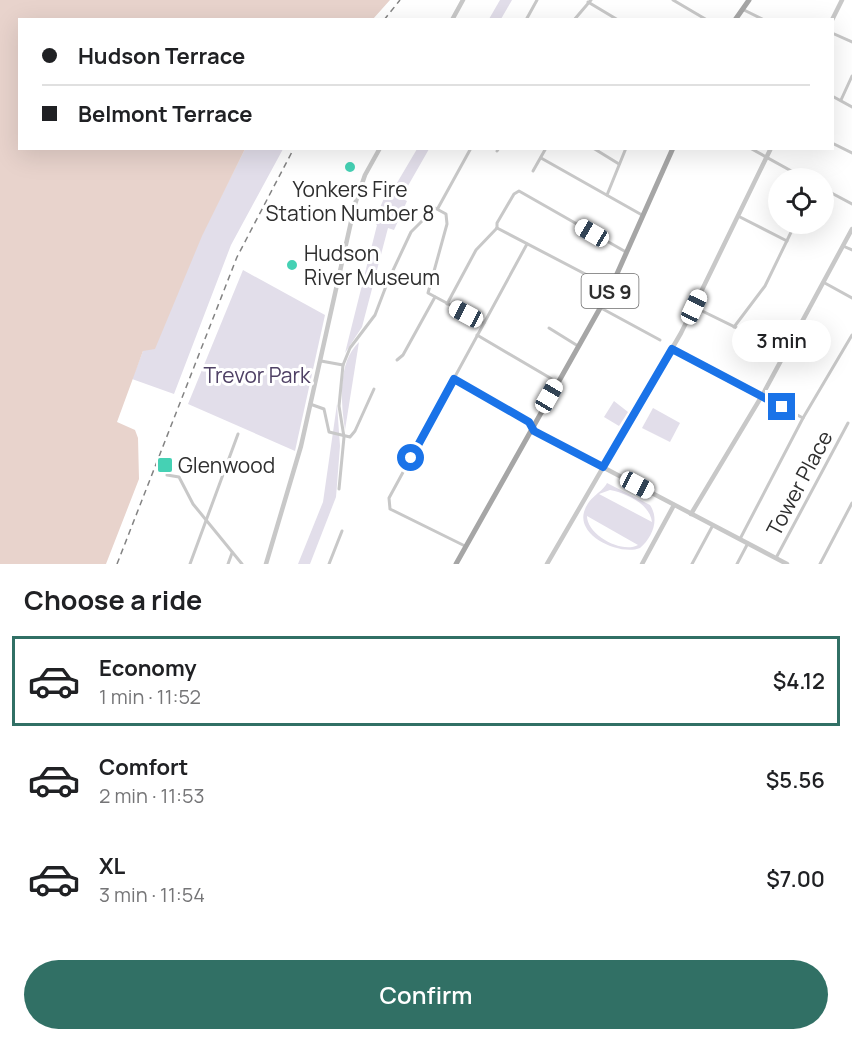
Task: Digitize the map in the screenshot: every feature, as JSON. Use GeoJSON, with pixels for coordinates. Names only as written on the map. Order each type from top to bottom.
{"type":"FeatureCollection","features":[{"type":"Feature","properties":{"kind":"main road"},"geometry":{"type":"LineString","coordinates":[[736,18],[748,0]]}},
{"type":"Feature","properties":{"kind":"main road","name":"US 9"},"geometry":{"type":"LineString","coordinates":[[456,564],[531,427],[601,308],[672,150]]}},
{"type":"Feature","properties":{"kind":"street"},"geometry":{"type":"LineString","coordinates":[[453,18],[463,0]]}},
{"type":"Feature","properties":{"kind":"street"},"geometry":{"type":"LineString","coordinates":[[527,18],[537,0]]}},
{"type":"Feature","properties":{"kind":"street"},"geometry":{"type":"LineString","coordinates":[[833,18],[842,0]]}},
{"type":"Feature","properties":{"kind":"street"},"geometry":{"type":"LineString","coordinates":[[576,18],[590,1],[615,18]]}},
{"type":"Feature","properties":{"kind":"street"},"geometry":{"type":"LineString","coordinates":[[675,1],[704,18]]}},
{"type":"Feature","properties":{"kind":"street"},"geometry":{"type":"LineString","coordinates":[[742,9],[760,18]]}},
{"type":"Feature","properties":{"kind":"street"},"geometry":{"type":"LineString","coordinates":[[834,34],[852,42]]}},
{"type":"Feature","properties":{"kind":"street"},"geometry":{"type":"LineString","coordinates":[[841,100],[852,76]]}},
{"type":"Feature","properties":{"kind":"street"},"geometry":{"type":"LineString","coordinates":[[834,97],[852,107]]}},
{"type":"Feature","properties":{"kind":"street"},"geometry":{"type":"LineString","coordinates":[[834,144],[852,153]]}},
{"type":"Feature","properties":{"kind":"street"},"geometry":{"type":"LineString","coordinates":[[266,564],[301,446],[354,204],[379,150]]}},
{"type":"Feature","properties":{"kind":"street"},"geometry":{"type":"LineString","coordinates":[[339,489],[344,437],[339,406],[343,365],[350,348],[375,315],[411,232],[438,207],[470,150]]}},
{"type":"Feature","properties":{"kind":"street"},"geometry":{"type":"LineString","coordinates":[[533,171],[545,150]]}},
{"type":"Feature","properties":{"kind":"street"},"geometry":{"type":"LineString","coordinates":[[596,150],[619,164]]}},
{"type":"Feature","properties":{"kind":"street"},"geometry":{"type":"LineString","coordinates":[[607,195],[625,150]]}},
{"type":"Feature","properties":{"kind":"street"},"geometry":{"type":"LineString","coordinates":[[753,150],[784,168]]}},
{"type":"Feature","properties":{"kind":"street"},"geometry":{"type":"LineString","coordinates":[[547,564],[672,349],[770,150]]}},
{"type":"Feature","properties":{"kind":"street"},"geometry":{"type":"LineString","coordinates":[[541,158],[644,216]]}},
{"type":"Feature","properties":{"kind":"street"},"geometry":{"type":"LineString","coordinates":[[447,304],[476,250],[497,228],[497,223],[516,191],[627,253]]}},
{"type":"Feature","properties":{"kind":"street"},"geometry":{"type":"LineString","coordinates":[[834,194],[852,204]]}},
{"type":"Feature","properties":{"kind":"street"},"geometry":{"type":"LineString","coordinates":[[438,207],[447,218],[444,242],[428,286],[428,293],[484,323]]}},
{"type":"Feature","properties":{"kind":"street"},"geometry":{"type":"LineString","coordinates":[[738,216],[788,241]]}},
{"type":"Feature","properties":{"kind":"street"},"geometry":{"type":"LineString","coordinates":[[497,228],[611,288]]}},
{"type":"Feature","properties":{"kind":"street"},"geometry":{"type":"LineString","coordinates":[[691,514],[786,352],[852,229]]}},
{"type":"Feature","properties":{"kind":"street"},"geometry":{"type":"LineString","coordinates":[[735,327],[765,286],[791,234]]}},
{"type":"Feature","properties":{"kind":"street"},"geometry":{"type":"LineString","coordinates":[[465,546],[388,507],[389,498],[527,244]]}},
{"type":"Feature","properties":{"kind":"street"},"geometry":{"type":"LineString","coordinates":[[843,246],[852,250]]}},
{"type":"Feature","properties":{"kind":"street"},"geometry":{"type":"LineString","coordinates":[[823,282],[852,298]]}},
{"type":"Feature","properties":{"kind":"street"},"geometry":{"type":"LineString","coordinates":[[397,360],[404,355],[435,297]]}},
{"type":"Feature","properties":{"kind":"street"},"geometry":{"type":"LineString","coordinates":[[694,307],[786,352]]}},
{"type":"Feature","properties":{"kind":"street"},"geometry":{"type":"LineString","coordinates":[[601,308],[660,340]]}},
{"type":"Feature","properties":{"kind":"street"},"geometry":{"type":"LineString","coordinates":[[549,328],[578,346]]}},
{"type":"Feature","properties":{"kind":"street"},"geometry":{"type":"LineString","coordinates":[[477,335],[557,382]]}},
{"type":"Feature","properties":{"kind":"street"},"geometry":{"type":"LineString","coordinates":[[740,539],[803,418],[852,336]]}},
{"type":"Feature","properties":{"kind":"street"},"geometry":{"type":"LineString","coordinates":[[672,349],[803,418]]}},
{"type":"Feature","properties":{"kind":"street"},"geometry":{"type":"LineString","coordinates":[[320,361],[343,365]]}},
{"type":"Feature","properties":{"kind":"street"},"geometry":{"type":"LineString","coordinates":[[454,379],[529,422],[534,431],[787,564]]}},
{"type":"Feature","properties":{"kind":"street"},"geometry":{"type":"LineString","coordinates":[[310,404],[324,409],[329,432],[350,437],[374,389]]}},
{"type":"Feature","properties":{"kind":"street","name":"Tower Place"},"geometry":{"type":"LineString","coordinates":[[776,558],[848,423]]}},
{"type":"Feature","properties":{"kind":"street"},"geometry":{"type":"LineString","coordinates":[[190,564],[238,434]]}},
{"type":"Feature","properties":{"kind":"street"},"geometry":{"type":"LineString","coordinates":[[167,475],[179,477],[193,504],[242,564]]}},
{"type":"Feature","properties":{"kind":"street"},"geometry":{"type":"LineString","coordinates":[[820,564],[852,503]]}},
{"type":"Feature","properties":{"kind":"street"},"geometry":{"type":"LineString","coordinates":[[642,564],[674,505]]}},
{"type":"Feature","properties":{"kind":"street"},"geometry":{"type":"LineString","coordinates":[[692,564],[713,525]]}},
{"type":"Feature","properties":{"kind":"street"},"geometry":{"type":"LineString","coordinates":[[329,564],[342,531]]}},
{"type":"Feature","properties":{"kind":"street"},"geometry":{"type":"LineString","coordinates":[[737,564],[748,543]]}},
{"type":"Feature","properties":{"kind":"street"},"geometry":{"type":"LineString","coordinates":[[228,564],[232,553]]}},
{"type":"Feature","properties":{"kind":"green space"},"geometry":{"type":"Polygon","coordinates":[[[500,0],[512,0],[502,18],[490,18],[500,0]]]}},
{"type":"Feature","properties":{"kind":"green space"},"geometry":{"type":"Polygon","coordinates":[[[244,150],[282,150],[231,245],[174,394],[132,379],[143,351],[244,150]]]}},
{"type":"Feature","properties":{"kind":"green space"},"geometry":{"type":"Polygon","coordinates":[[[416,150],[428,150],[401,198],[407,201],[394,230],[388,228],[362,327],[345,353],[377,225],[374,222],[387,191],[391,193],[416,150]]]}},
{"type":"Feature","properties":{"kind":"green space","name":"Trevor Park"},"geometry":{"type":"Polygon","coordinates":[[[243,270],[325,315],[295,451],[188,404],[243,270]]]}},
{"type":"Feature","properties":{"kind":"green space"},"geometry":{"type":"Polygon","coordinates":[[[359,342],[345,430],[342,384],[347,361],[359,342]]]}},
{"type":"Feature","properties":{"kind":"green space"},"geometry":{"type":"Polygon","coordinates":[[[614,401],[628,412],[619,426],[604,417],[614,401]]]}},
{"type":"Feature","properties":{"kind":"green space"},"geometry":{"type":"Polygon","coordinates":[[[337,404],[340,446],[336,497],[310,564],[298,564],[323,502],[337,404]]]}},
{"type":"Feature","properties":{"kind":"green space"},"geometry":{"type":"Polygon","coordinates":[[[653,408],[680,423],[670,442],[642,428],[653,408]]]}},
{"type":"Feature","properties":{"kind":"green space"},"geometry":{"type":"Polygon","coordinates":[[[607,483],[650,505],[654,517],[653,528],[648,539],[640,548],[632,550],[612,547],[587,529],[584,521],[586,507],[607,483]],[[610,490],[599,494],[652,522],[647,510],[636,500],[610,490]],[[587,516],[593,530],[606,541],[623,547],[638,545],[587,516]]]}},
{"type":"Feature","properties":{"kind":"shaded area"},"geometry":{"type":"Polygon","coordinates":[[[0,0],[390,0],[374,18],[18,18],[18,150],[245,150],[202,236],[155,349],[143,351],[117,422],[135,430],[138,438],[139,479],[106,564],[0,564],[0,0]]]}},
{"type":"Feature","properties":{"kind":"railway"},"geometry":{"type":"LineString","coordinates":[[386,18],[400,0]]}},
{"type":"Feature","properties":{"kind":"railway"},"geometry":{"type":"LineString","coordinates":[[117,564],[237,257],[293,150]]}},
{"type":"Feature","properties":{"kind":"place","name":"Yonkers Fire Station Number 8"},"geometry":{"type":"Point","coordinates":[350,167]}},
{"type":"Feature","properties":{"kind":"place","name":"Hudson River Museum"},"geometry":{"type":"Point","coordinates":[292,265]}},
{"type":"Feature","properties":{"kind":"place","name":"Glenwood"},"geometry":{"type":"Point","coordinates":[165,465]}},
{"type":"Feature","properties":{"kind":"route"},"geometry":{"type":"LineString","coordinates":[[411,458],[454,379],[529,422],[534,431],[603,467],[672,349],[782,407]]}}]}
